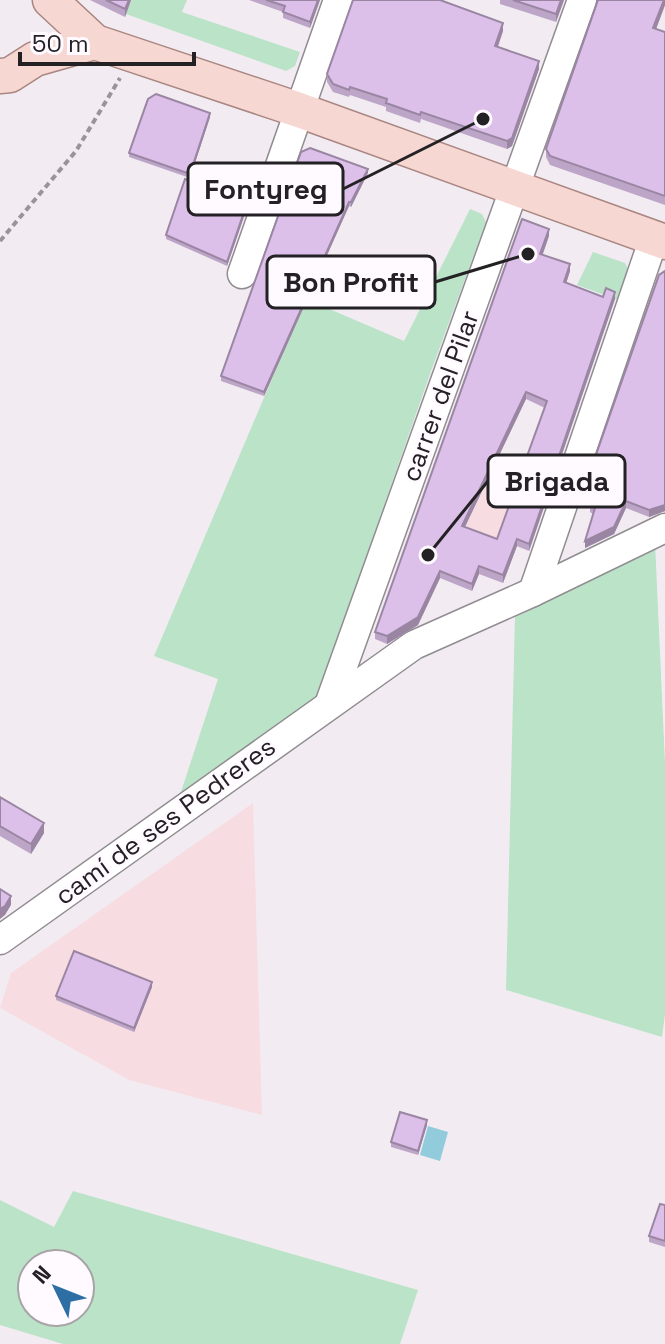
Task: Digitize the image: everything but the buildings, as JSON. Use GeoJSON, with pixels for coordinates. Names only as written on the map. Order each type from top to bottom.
{"type":"FeatureCollection","features":[{"type":"Feature","properties":{"kind":"main road"},"geometry":{"type":"LineString","coordinates":[[49,0],[95,42],[299,110],[660,240]]}},
{"type":"Feature","properties":{"kind":"main road"},"geometry":{"type":"LineString","coordinates":[[35,59],[47,42],[51,26],[49,0]]}},
{"type":"Feature","properties":{"kind":"main road"},"geometry":{"type":"LineString","coordinates":[[0,76],[10,75],[35,59],[95,42]]}},
{"type":"Feature","properties":{"kind":"street"},"geometry":{"type":"LineString","coordinates":[[242,274],[338,0]]}},
{"type":"Feature","properties":{"kind":"street","name":"carrer del Pilar"},"geometry":{"type":"LineString","coordinates":[[330,702],[582,0]]}},
{"type":"Feature","properties":{"kind":"street"},"geometry":{"type":"LineString","coordinates":[[533,592],[660,240]]}},
{"type":"Feature","properties":{"kind":"street","name":"camí de ses Pedreres"},"geometry":{"type":"LineString","coordinates":[[0,940],[414,645],[665,528]]}},
{"type":"Feature","properties":{"kind":"path"},"geometry":{"type":"LineString","coordinates":[[0,241],[76,151],[121,77],[109,73]]}},
{"type":"Feature","properties":{"kind":"shaded area"},"geometry":{"type":"Polygon","coordinates":[[[497,461],[553,482],[529,551],[465,528],[497,461]]]}},
{"type":"Feature","properties":{"kind":"shaded area"},"geometry":{"type":"Polygon","coordinates":[[[253,803],[262,1115],[129,1080],[0,1008],[11,973],[253,803]]]}},
{"type":"Feature","properties":{"kind":"green space"},"geometry":{"type":"Polygon","coordinates":[[[131,0],[187,0],[182,12],[300,52],[295,66],[286,71],[126,14],[131,0]]]}},
{"type":"Feature","properties":{"kind":"green space"},"geometry":{"type":"Polygon","coordinates":[[[470,209],[482,214],[486,222],[312,712],[176,807],[218,679],[154,656],[306,299],[404,341],[470,209]]]}},
{"type":"Feature","properties":{"kind":"green space"},"geometry":{"type":"Polygon","coordinates":[[[593,252],[625,263],[629,271],[618,300],[577,285],[593,252]]]}},
{"type":"Feature","properties":{"kind":"green space"},"geometry":{"type":"Polygon","coordinates":[[[655,543],[665,763],[665,1014],[662,1037],[506,990],[515,615],[655,543]]]}},
{"type":"Feature","properties":{"kind":"green space"},"geometry":{"type":"Polygon","coordinates":[[[73,1191],[418,1290],[400,1344],[63,1344],[0,1325],[0,1200],[54,1227],[73,1191]]]}},
{"type":"Feature","properties":{"kind":"water"},"geometry":{"type":"Polygon","coordinates":[[[428,1126],[448,1132],[440,1161],[420,1155],[428,1126]]]}},
{"type":"Feature","properties":{"kind":"place","name":"Fontyreg"},"geometry":{"type":"Point","coordinates":[483,119]}},
{"type":"Feature","properties":{"kind":"place","name":"Bon Profit"},"geometry":{"type":"Point","coordinates":[528,254]}},
{"type":"Feature","properties":{"kind":"place","name":"Brigada"},"geometry":{"type":"Point","coordinates":[428,555]}}]}
